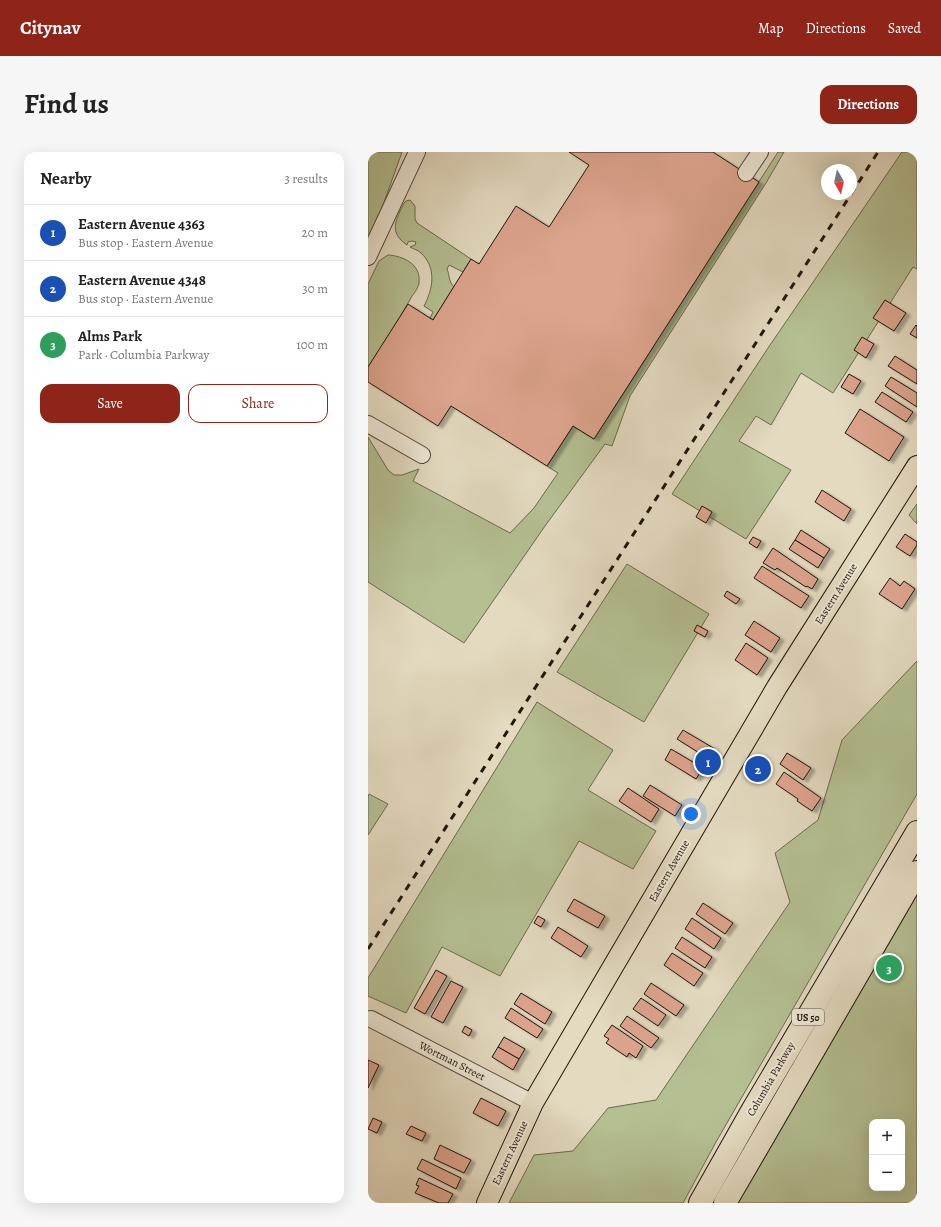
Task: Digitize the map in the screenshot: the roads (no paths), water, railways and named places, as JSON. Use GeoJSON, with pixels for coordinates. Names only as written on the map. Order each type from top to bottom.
{"type":"FeatureCollection","features":[{"type":"Feature","properties":{"kind":"highway","name":"Columbia Parkway"},"geometry":{"type":"LineString","coordinates":[[700,1203],[752,1111],[917,832]]}},
{"type":"Feature","properties":{"kind":"highway","name":"Columbia Parkway"},"geometry":{"type":"LineString","coordinates":[[725,1203],[917,872]]}},
{"type":"Feature","properties":{"kind":"main road","name":"Eastern Avenue"},"geometry":{"type":"LineString","coordinates":[[487,1203],[533,1103],[777,687],[917,466]]}},
{"type":"Feature","properties":{"kind":"street"},"geometry":{"type":"LineString","coordinates":[[368,257],[417,152]]}},
{"type":"Feature","properties":{"kind":"street"},"geometry":{"type":"LineString","coordinates":[[746,173],[760,152]]}},
{"type":"Feature","properties":{"kind":"street"},"geometry":{"type":"LineString","coordinates":[[368,424],[422,455]]}},
{"type":"Feature","properties":{"kind":"street","name":"Wortman Street"},"geometry":{"type":"LineString","coordinates":[[371,1019],[533,1103]]}},
{"type":"Feature","properties":{"kind":"railway"},"geometry":{"type":"LineString","coordinates":[[368,949],[878,152]]}},
{"type":"Feature","properties":{"kind":"place","name":"Eastern Avenue 4363"},"geometry":{"type":"Point","coordinates":[708,762]}},
{"type":"Feature","properties":{"kind":"place","name":"Eastern Avenue 4348"},"geometry":{"type":"Point","coordinates":[758,769]}},
{"type":"Feature","properties":{"kind":"place","name":"Alms Park"},"geometry":{"type":"Point","coordinates":[889,968]}}]}
